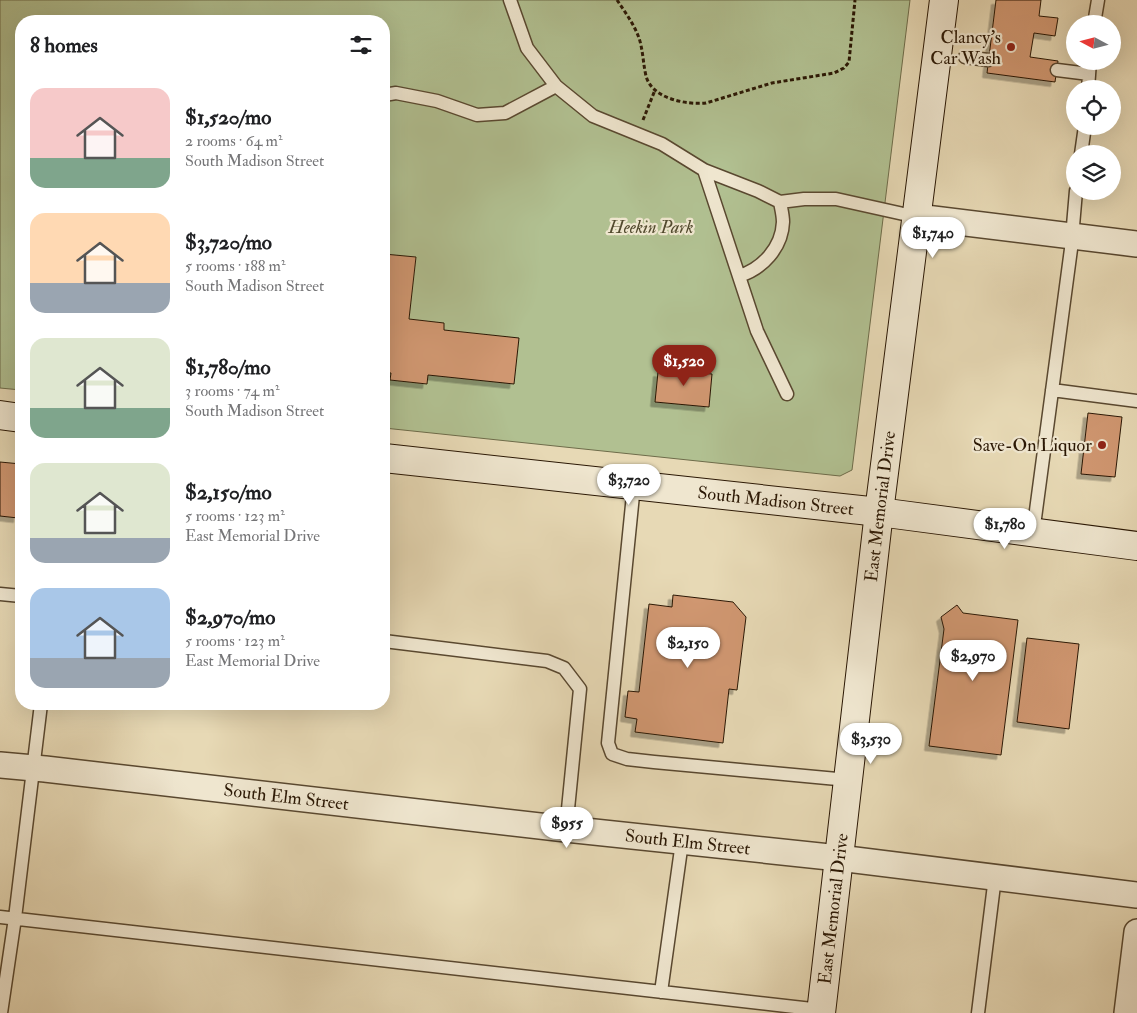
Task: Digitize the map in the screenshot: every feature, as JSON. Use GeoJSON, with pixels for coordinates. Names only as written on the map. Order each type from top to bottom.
{"type":"FeatureCollection","features":[{"type":"Feature","properties":{"kind":"main road","name":"East Memorial Drive"},"geometry":{"type":"LineString","coordinates":[[821,1012],[879,512],[944,0]]}},
{"type":"Feature","properties":{"kind":"main road"},"geometry":{"type":"LineString","coordinates":[[0,415],[15,417]]}},
{"type":"Feature","properties":{"kind":"main road","name":"South Madison Street"},"geometry":{"type":"LineString","coordinates":[[390,459],[879,512],[1137,546]]}},
{"type":"Feature","properties":{"kind":"street"},"geometry":{"type":"LineString","coordinates":[[917,217],[1137,244]]}},
{"type":"Feature","properties":{"kind":"street","name":"South Elm Street"},"geometry":{"type":"LineString","coordinates":[[0,765],[839,858],[1137,895]]}},
{"type":"Feature","properties":{"kind":"street"},"geometry":{"type":"LineString","coordinates":[[1128,1013],[1137,932]]}},
{"type":"Feature","properties":{"kind":"lane"},"geometry":{"type":"LineString","coordinates":[[510,0],[527,48],[556,86],[592,116],[662,144],[704,170],[758,191],[780,202],[804,199],[836,199],[917,217]]}},
{"type":"Feature","properties":{"kind":"lane"},"geometry":{"type":"LineString","coordinates":[[1096,15],[1098,0]]}},
{"type":"Feature","properties":{"kind":"lane"},"geometry":{"type":"LineString","coordinates":[[965,57],[988,60]]}},
{"type":"Feature","properties":{"kind":"lane"},"geometry":{"type":"LineString","coordinates":[[1057,70],[1089,74]]}},
{"type":"Feature","properties":{"kind":"lane"},"geometry":{"type":"LineString","coordinates":[[1089,70],[1089,80]]}},
{"type":"Feature","properties":{"kind":"lane"},"geometry":{"type":"LineString","coordinates":[[390,94],[396,93],[437,101],[477,115],[505,113],[556,86]]}},
{"type":"Feature","properties":{"kind":"lane"},"geometry":{"type":"LineString","coordinates":[[704,170],[757,331],[788,394]]}},
{"type":"Feature","properties":{"kind":"lane"},"geometry":{"type":"LineString","coordinates":[[1033,533],[1075,200]]}},
{"type":"Feature","properties":{"kind":"lane"},"geometry":{"type":"LineString","coordinates":[[739,276],[751,272],[767,261],[781,236],[783,220],[780,202]]}},
{"type":"Feature","properties":{"kind":"lane"},"geometry":{"type":"LineString","coordinates":[[1052,390],[1137,401]]}},
{"type":"Feature","properties":{"kind":"lane"},"geometry":{"type":"LineString","coordinates":[[634,485],[608,743],[612,754],[627,759],[654,762],[848,780]]}},
{"type":"Feature","properties":{"kind":"lane"},"geometry":{"type":"LineString","coordinates":[[0,594],[15,595]]}},
{"type":"Feature","properties":{"kind":"lane"},"geometry":{"type":"LineString","coordinates":[[390,642],[547,661],[564,668],[580,689],[566,829]]}},
{"type":"Feature","properties":{"kind":"lane"},"geometry":{"type":"LineString","coordinates":[[1,1013],[15,918],[40,710]]}},
{"type":"Feature","properties":{"kind":"lane"},"geometry":{"type":"LineString","coordinates":[[660,992],[682,842]]}},
{"type":"Feature","properties":{"kind":"lane"},"geometry":{"type":"LineString","coordinates":[[978,1013],[995,877]]}},
{"type":"Feature","properties":{"kind":"lane"},"geometry":{"type":"LineString","coordinates":[[0,917],[821,1012]]}},
{"type":"Feature","properties":{"kind":"path"},"geometry":{"type":"LineString","coordinates":[[618,0],[638,36],[643,51],[646,77],[649,83],[659,93],[674,99],[687,103],[706,104],[772,83],[834,73],[844,68],[849,62],[855,0]]}},
{"type":"Feature","properties":{"kind":"path"},"geometry":{"type":"LineString","coordinates":[[637,134],[656,90]]}},
{"type":"Feature","properties":{"kind":"green space","name":"Heekin Park"},"geometry":{"type":"Polygon","coordinates":[[[0,0],[910,0],[852,470],[840,476],[390,429],[390,15],[15,15],[15,389],[0,388],[0,0]]]}},
{"type":"Feature","properties":{"kind":"building","name":"Clancy's Car Wash"},"geometry":{"type":"Polygon","coordinates":[[[996,0],[1041,0],[1039,16],[1058,18],[1055,36],[1034,33],[1030,57],[1058,61],[1055,82],[987,73],[996,0]]]}},
{"type":"Feature","properties":{"kind":"building"},"geometry":{"type":"Polygon","coordinates":[[[390,255],[416,257],[409,319],[444,323],[444,330],[519,338],[514,384],[428,375],[427,384],[390,380],[390,255]]]}},
{"type":"Feature","properties":{"kind":"building"},"geometry":{"type":"Polygon","coordinates":[[[678,365],[700,367],[700,373],[712,374],[709,407],[655,402],[658,372],[677,374],[678,365]]]}},
{"type":"Feature","properties":{"kind":"building","name":"Save-On Liquor"},"geometry":{"type":"Polygon","coordinates":[[[1088,413],[1122,417],[1115,477],[1081,474],[1088,413]]]}},
{"type":"Feature","properties":{"kind":"building"},"geometry":{"type":"Polygon","coordinates":[[[0,462],[15,463],[15,518],[0,516],[0,462]]]}},
{"type":"Feature","properties":{"kind":"building"},"geometry":{"type":"Polygon","coordinates":[[[673,595],[733,602],[746,617],[737,690],[729,689],[723,743],[635,732],[637,719],[625,717],[628,691],[639,692],[649,604],[672,607],[673,595]]]}},
{"type":"Feature","properties":{"kind":"building"},"geometry":{"type":"Polygon","coordinates":[[[957,605],[963,613],[1018,620],[1001,755],[929,746],[944,629],[941,617],[957,605]]]}},
{"type":"Feature","properties":{"kind":"building"},"geometry":{"type":"Polygon","coordinates":[[[1027,638],[1079,644],[1069,729],[1017,722],[1027,638]]]}},
{"type":"Feature","properties":{"kind":"place","name":"Clancy's Car Wash"},"geometry":{"type":"Point","coordinates":[1011,47]}},
{"type":"Feature","properties":{"kind":"place","name":"Save-On Liquor"},"geometry":{"type":"Point","coordinates":[1102,445]}}]}
